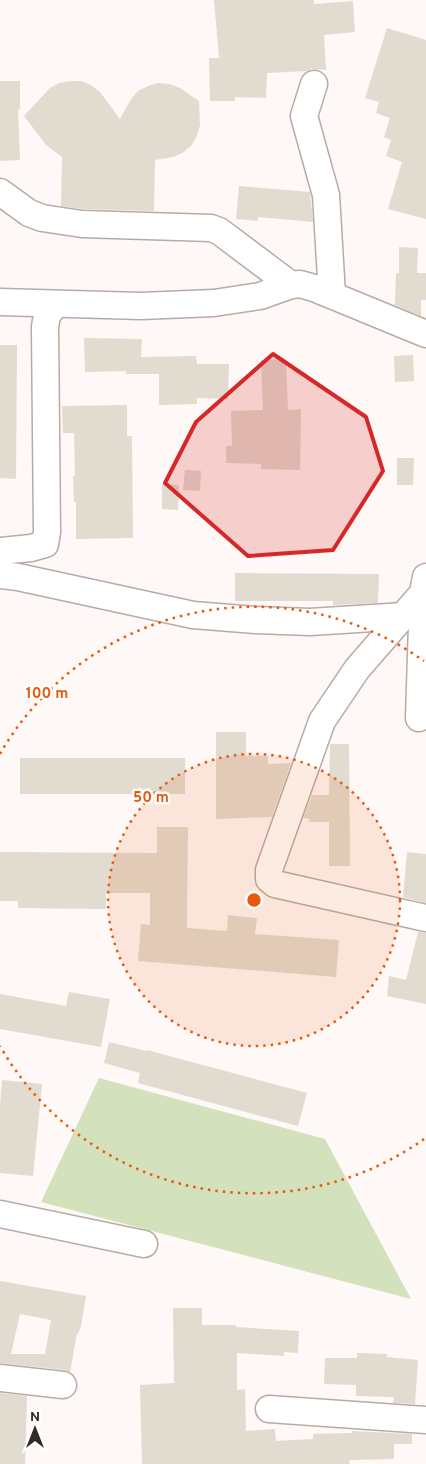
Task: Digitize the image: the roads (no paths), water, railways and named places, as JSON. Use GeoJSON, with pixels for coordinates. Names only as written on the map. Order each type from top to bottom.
{"type":"FeatureCollection","features":[{"type":"Feature","properties":{"kind":"street"},"geometry":{"type":"LineString","coordinates":[[314,84],[304,116],[326,195],[332,295]]}},
{"type":"Feature","properties":{"kind":"street"},"geometry":{"type":"LineString","coordinates":[[0,192],[29,213],[42,218],[82,224],[211,228],[219,231],[291,285]]}},
{"type":"Feature","properties":{"kind":"street"},"geometry":{"type":"LineString","coordinates":[[0,302],[141,306],[214,303],[260,296],[291,285],[300,284],[332,295],[426,334]]}},
{"type":"Feature","properties":{"kind":"street"},"geometry":{"type":"LineString","coordinates":[[0,551],[31,548],[45,544],[48,532],[45,327],[48,315],[56,304]]}},
{"type":"Feature","properties":{"kind":"street"},"geometry":{"type":"LineString","coordinates":[[0,575],[18,577],[194,614],[256,620],[310,622],[404,616]]}},
{"type":"Feature","properties":{"kind":"street"},"geometry":{"type":"LineString","coordinates":[[424,585],[404,616],[357,669],[322,721],[269,870],[269,879],[275,884],[426,918]]}},
{"type":"Feature","properties":{"kind":"street"},"geometry":{"type":"LineString","coordinates":[[419,718],[424,585]]}},
{"type":"Feature","properties":{"kind":"street"},"geometry":{"type":"LineString","coordinates":[[0,1214],[144,1244]]}},
{"type":"Feature","properties":{"kind":"street"},"geometry":{"type":"LineString","coordinates":[[0,1378],[63,1385]]}},
{"type":"Feature","properties":{"kind":"street"},"geometry":{"type":"LineString","coordinates":[[269,1409],[426,1420]]}}]}
